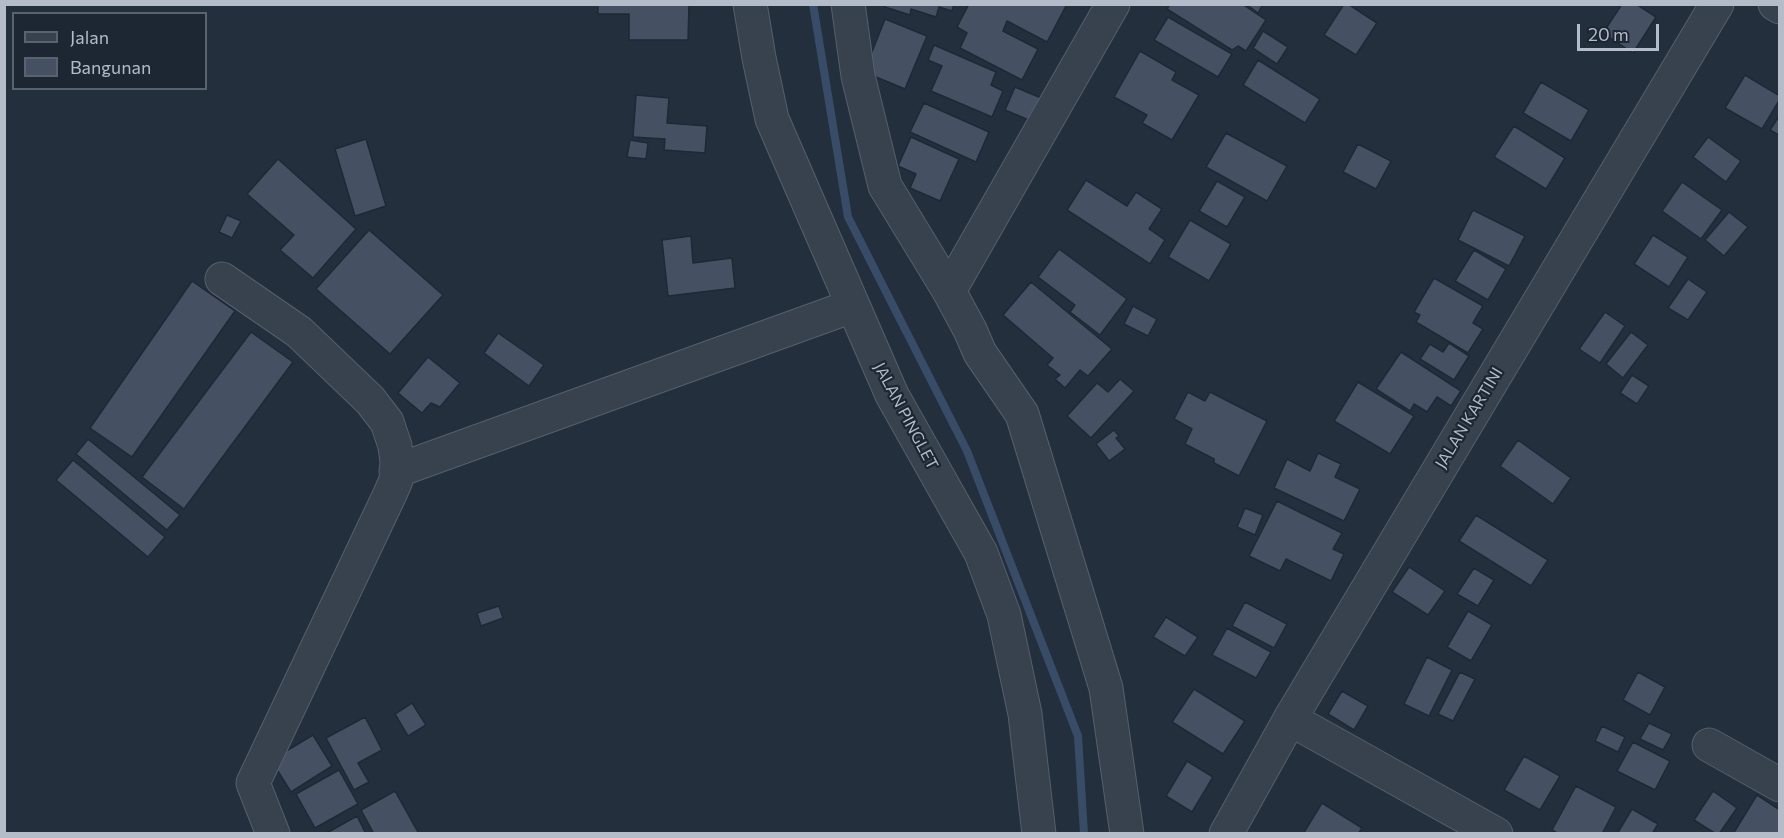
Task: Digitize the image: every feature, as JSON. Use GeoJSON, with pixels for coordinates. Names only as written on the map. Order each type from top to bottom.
{"type":"FeatureCollection","features":[{"type":"Feature","properties":{"kind":"street","name":"JALAN PINGLET"},"geometry":{"type":"LineString","coordinates":[[750,4],[772,119],[892,395],[981,553],[1004,615],[1025,714],[1038,834]]}},
{"type":"Feature","properties":{"kind":"street"},"geometry":{"type":"LineString","coordinates":[[848,4],[858,76],[885,186],[949,291],[980,353],[1022,414],[1106,688],[1127,834]]}},
{"type":"Feature","properties":{"kind":"street"},"geometry":{"type":"LineString","coordinates":[[949,291],[1113,4]]}},
{"type":"Feature","properties":{"kind":"street","name":"JALAN KARTINI"},"geometry":{"type":"LineString","coordinates":[[1226,834],[1290,719],[1717,4]]}},
{"type":"Feature","properties":{"kind":"street"},"geometry":{"type":"LineString","coordinates":[[1775,4],[1779,7]]}},
{"type":"Feature","properties":{"kind":"street"},"geometry":{"type":"LineString","coordinates":[[222,279],[299,332],[370,400],[387,422],[395,446],[396,480],[387,502],[253,783],[273,834]]}},
{"type":"Feature","properties":{"kind":"street"},"geometry":{"type":"LineString","coordinates":[[396,471],[852,306]]}},
{"type":"Feature","properties":{"kind":"street"},"geometry":{"type":"LineString","coordinates":[[1290,719],[1496,834]]}},
{"type":"Feature","properties":{"kind":"street"},"geometry":{"type":"LineString","coordinates":[[1709,745],[1779,785]]}},
{"type":"Feature","properties":{"kind":"building"},"geometry":{"type":"Polygon","coordinates":[[[598,4],[689,4],[688,40],[629,40],[629,14],[598,14],[598,4]]]}},
{"type":"Feature","properties":{"kind":"building"},"geometry":{"type":"Polygon","coordinates":[[[886,4],[954,4],[952,11],[939,7],[936,17],[911,9],[910,15],[885,7],[886,4]]]}},
{"type":"Feature","properties":{"kind":"building"},"geometry":{"type":"Polygon","coordinates":[[[969,4],[1067,4],[1047,42],[1007,21],[1003,31],[1038,49],[1022,80],[960,48],[967,33],[957,27],[969,4]]]}},
{"type":"Feature","properties":{"kind":"building"},"geometry":{"type":"Polygon","coordinates":[[[1170,4],[1242,4],[1266,20],[1246,51],[1238,46],[1232,50],[1167,9],[1170,4]]]}},
{"type":"Feature","properties":{"kind":"building"},"geometry":{"type":"Polygon","coordinates":[[[1246,4],[1263,4],[1258,13],[1246,4]]]}},
{"type":"Feature","properties":{"kind":"building"},"geometry":{"type":"Polygon","coordinates":[[[1344,4],[1348,4],[1377,23],[1356,55],[1324,35],[1344,4]]]}},
{"type":"Feature","properties":{"kind":"building"},"geometry":{"type":"Polygon","coordinates":[[[1622,4],[1636,4],[1656,17],[1633,53],[1603,33],[1622,4]]]}},
{"type":"Feature","properties":{"kind":"building"},"geometry":{"type":"Polygon","coordinates":[[[1168,17],[1232,54],[1218,77],[1154,40],[1168,17]]]}},
{"type":"Feature","properties":{"kind":"building"},"geometry":{"type":"Polygon","coordinates":[[[885,19],[927,36],[905,89],[864,72],[885,19]]]}},
{"type":"Feature","properties":{"kind":"building"},"geometry":{"type":"Polygon","coordinates":[[[1263,31],[1288,47],[1277,64],[1253,48],[1263,31]]]}},
{"type":"Feature","properties":{"kind":"building"},"geometry":{"type":"Polygon","coordinates":[[[934,45],[996,72],[991,85],[1003,91],[992,117],[931,91],[942,66],[928,60],[934,45]]]}},
{"type":"Feature","properties":{"kind":"building"},"geometry":{"type":"Polygon","coordinates":[[[1140,51],[1176,72],[1172,80],[1199,95],[1172,140],[1142,123],[1147,115],[1114,97],[1140,51]]]}},
{"type":"Feature","properties":{"kind":"building"},"geometry":{"type":"Polygon","coordinates":[[[1258,60],[1320,99],[1305,123],[1243,85],[1258,60]]]}},
{"type":"Feature","properties":{"kind":"building"},"geometry":{"type":"Polygon","coordinates":[[[1745,75],[1780,96],[1762,129],[1725,108],[1745,75]]]}},
{"type":"Feature","properties":{"kind":"building"},"geometry":{"type":"Polygon","coordinates":[[[1541,82],[1589,110],[1571,141],[1523,113],[1541,82]]]}},
{"type":"Feature","properties":{"kind":"building"},"geometry":{"type":"Polygon","coordinates":[[[1015,87],[1041,98],[1031,121],[1005,110],[1015,87]]]}},
{"type":"Feature","properties":{"kind":"building"},"geometry":{"type":"Polygon","coordinates":[[[636,95],[669,98],[667,123],[707,126],[705,153],[664,150],[665,139],[633,137],[636,95]]]}},
{"type":"Feature","properties":{"kind":"building"},"geometry":{"type":"Polygon","coordinates":[[[924,103],[989,132],[976,162],[910,132],[924,103]]]}},
{"type":"Feature","properties":{"kind":"building"},"geometry":{"type":"Polygon","coordinates":[[[1780,115],[1780,136],[1770,130],[1780,115]]]}},
{"type":"Feature","properties":{"kind":"building"},"geometry":{"type":"Polygon","coordinates":[[[1514,126],[1565,158],[1546,189],[1494,157],[1514,126]]]}},
{"type":"Feature","properties":{"kind":"building"},"geometry":{"type":"Polygon","coordinates":[[[1226,133],[1287,166],[1267,201],[1206,167],[1226,133]]]}},
{"type":"Feature","properties":{"kind":"building"},"geometry":{"type":"Polygon","coordinates":[[[911,137],[959,159],[940,201],[910,188],[916,174],[898,166],[911,137]]]}},
{"type":"Feature","properties":{"kind":"building"},"geometry":{"type":"Polygon","coordinates":[[[1708,137],[1741,161],[1726,182],[1693,157],[1708,137]]]}},
{"type":"Feature","properties":{"kind":"building"},"geometry":{"type":"Polygon","coordinates":[[[366,139],[386,206],[355,216],[335,149],[366,139]]]}},
{"type":"Feature","properties":{"kind":"building"},"geometry":{"type":"Polygon","coordinates":[[[630,140],[648,143],[646,159],[627,157],[630,140]]]}},
{"type":"Feature","properties":{"kind":"building"},"geometry":{"type":"Polygon","coordinates":[[[1358,144],[1391,161],[1376,189],[1343,172],[1358,144]]]}},
{"type":"Feature","properties":{"kind":"building"},"geometry":{"type":"Polygon","coordinates":[[[278,159],[356,229],[313,278],[280,250],[294,235],[247,194],[278,159]]]}},
{"type":"Feature","properties":{"kind":"building"},"geometry":{"type":"Polygon","coordinates":[[[1086,180],[1127,206],[1136,192],[1162,209],[1149,229],[1165,240],[1150,264],[1067,210],[1086,180]]]}},
{"type":"Feature","properties":{"kind":"building"},"geometry":{"type":"Polygon","coordinates":[[[1217,181],[1245,197],[1227,227],[1199,211],[1217,181]]]}},
{"type":"Feature","properties":{"kind":"building"},"geometry":{"type":"Polygon","coordinates":[[[1682,182],[1722,210],[1701,239],[1662,211],[1682,182]]]}},
{"type":"Feature","properties":{"kind":"building"},"geometry":{"type":"Polygon","coordinates":[[[1473,210],[1525,236],[1509,266],[1458,240],[1473,210]]]}},
{"type":"Feature","properties":{"kind":"building"},"geometry":{"type":"Polygon","coordinates":[[[1729,212],[1748,227],[1724,256],[1705,240],[1729,212]]]}},
{"type":"Feature","properties":{"kind":"building"},"geometry":{"type":"Polygon","coordinates":[[[227,215],[241,221],[232,238],[219,232],[227,215]]]}},
{"type":"Feature","properties":{"kind":"building"},"geometry":{"type":"Polygon","coordinates":[[[1190,220],[1231,244],[1209,281],[1168,257],[1190,220]]]}},
{"type":"Feature","properties":{"kind":"building"},"geometry":{"type":"Polygon","coordinates":[[[369,230],[443,295],[390,354],[316,289],[369,230]]]}},
{"type":"Feature","properties":{"kind":"building"},"geometry":{"type":"Polygon","coordinates":[[[1653,235],[1688,257],[1669,287],[1634,264],[1653,235]]]}},
{"type":"Feature","properties":{"kind":"building"},"geometry":{"type":"Polygon","coordinates":[[[691,236],[693,263],[732,258],[735,288],[668,296],[662,240],[691,236]]]}},
{"type":"Feature","properties":{"kind":"building"},"geometry":{"type":"Polygon","coordinates":[[[1059,249],[1127,299],[1100,335],[1070,312],[1075,305],[1038,277],[1059,249]]]}},
{"type":"Feature","properties":{"kind":"building"},"geometry":{"type":"Polygon","coordinates":[[[1474,250],[1506,269],[1488,300],[1455,281],[1474,250]]]}},
{"type":"Feature","properties":{"kind":"building"},"geometry":{"type":"Polygon","coordinates":[[[1434,278],[1483,306],[1473,323],[1483,329],[1468,353],[1416,322],[1420,315],[1414,312],[1434,278]]]}},
{"type":"Feature","properties":{"kind":"building"},"geometry":{"type":"Polygon","coordinates":[[[1688,279],[1707,292],[1688,320],[1668,308],[1688,279]]]}},
{"type":"Feature","properties":{"kind":"building"},"geometry":{"type":"Polygon","coordinates":[[[192,281],[235,311],[132,457],[90,428],[192,281]]]}},
{"type":"Feature","properties":{"kind":"building"},"geometry":{"type":"Polygon","coordinates":[[[1031,282],[1112,349],[1088,376],[1080,370],[1065,388],[1055,379],[1060,375],[1047,365],[1053,358],[1003,315],[1031,282]]]}},
{"type":"Feature","properties":{"kind":"building"},"geometry":{"type":"Polygon","coordinates":[[[1133,306],[1157,319],[1148,336],[1124,324],[1133,306]]]}},
{"type":"Feature","properties":{"kind":"building"},"geometry":{"type":"Polygon","coordinates":[[[1605,312],[1625,326],[1600,363],[1579,349],[1605,312]]]}},
{"type":"Feature","properties":{"kind":"building"},"geometry":{"type":"Polygon","coordinates":[[[251,332],[293,362],[184,509],[142,477],[251,332]]]}},
{"type":"Feature","properties":{"kind":"building"},"geometry":{"type":"Polygon","coordinates":[[[1631,332],[1648,345],[1623,378],[1606,364],[1631,332]]]}},
{"type":"Feature","properties":{"kind":"building"},"geometry":{"type":"Polygon","coordinates":[[[498,333],[544,365],[529,386],[484,353],[498,333]]]}},
{"type":"Feature","properties":{"kind":"building"},"geometry":{"type":"Polygon","coordinates":[[[1449,343],[1469,356],[1454,380],[1420,359],[1430,344],[1443,352],[1449,343]]]}},
{"type":"Feature","properties":{"kind":"building"},"geometry":{"type":"Polygon","coordinates":[[[1401,352],[1461,391],[1451,406],[1437,397],[1427,412],[1414,404],[1410,411],[1376,389],[1401,352]]]}},
{"type":"Feature","properties":{"kind":"building"},"geometry":{"type":"Polygon","coordinates":[[[428,357],[460,383],[440,407],[431,403],[422,413],[398,393],[428,357]]]}},
{"type":"Feature","properties":{"kind":"building"},"geometry":{"type":"Polygon","coordinates":[[[1632,375],[1649,386],[1637,404],[1620,393],[1632,375]]]}},
{"type":"Feature","properties":{"kind":"building"},"geometry":{"type":"Polygon","coordinates":[[[1120,379],[1134,391],[1091,438],[1067,416],[1097,383],[1108,392],[1120,379]]]}},
{"type":"Feature","properties":{"kind":"building"},"geometry":{"type":"Polygon","coordinates":[[[1358,382],[1414,416],[1390,454],[1334,421],[1358,382]]]}},
{"type":"Feature","properties":{"kind":"building"},"geometry":{"type":"Polygon","coordinates":[[[1188,392],[1205,401],[1210,392],[1267,421],[1239,476],[1214,463],[1214,459],[1185,444],[1192,429],[1174,419],[1188,392]]]}},
{"type":"Feature","properties":{"kind":"building"},"geometry":{"type":"Polygon","coordinates":[[[1114,430],[1119,436],[1116,438],[1125,449],[1109,461],[1096,444],[1114,430]]]}},
{"type":"Feature","properties":{"kind":"building"},"geometry":{"type":"Polygon","coordinates":[[[88,439],[180,515],[167,530],[76,454],[88,439]]]}},
{"type":"Feature","properties":{"kind":"building"},"geometry":{"type":"Polygon","coordinates":[[[1518,440],[1571,478],[1553,504],[1500,466],[1518,440]]]}},
{"type":"Feature","properties":{"kind":"building"},"geometry":{"type":"Polygon","coordinates":[[[1318,453],[1341,464],[1335,477],[1360,489],[1344,521],[1274,488],[1287,459],[1310,471],[1318,453]]]}},
{"type":"Feature","properties":{"kind":"building"},"geometry":{"type":"Polygon","coordinates":[[[73,460],[165,537],[148,557],[56,480],[73,460]]]}},
{"type":"Feature","properties":{"kind":"building"},"geometry":{"type":"Polygon","coordinates":[[[1277,501],[1342,533],[1333,549],[1344,554],[1331,581],[1286,559],[1280,571],[1249,556],[1277,501]]]}},
{"type":"Feature","properties":{"kind":"building"},"geometry":{"type":"Polygon","coordinates":[[[1245,508],[1263,515],[1255,535],[1237,527],[1245,508]]]}},
{"type":"Feature","properties":{"kind":"building"},"geometry":{"type":"Polygon","coordinates":[[[1476,515],[1548,560],[1531,586],[1459,541],[1476,515]]]}},
{"type":"Feature","properties":{"kind":"building"},"geometry":{"type":"Polygon","coordinates":[[[1409,567],[1445,591],[1428,615],[1392,592],[1409,567]]]}},
{"type":"Feature","properties":{"kind":"building"},"geometry":{"type":"Polygon","coordinates":[[[1474,568],[1494,580],[1478,606],[1457,594],[1474,568]]]}},
{"type":"Feature","properties":{"kind":"building"},"geometry":{"type":"Polygon","coordinates":[[[1245,602],[1287,624],[1274,648],[1232,626],[1245,602]]]}},
{"type":"Feature","properties":{"kind":"building"},"geometry":{"type":"Polygon","coordinates":[[[499,606],[503,618],[481,626],[477,613],[499,606]]]}},
{"type":"Feature","properties":{"kind":"building"},"geometry":{"type":"Polygon","coordinates":[[[1468,611],[1492,625],[1471,661],[1447,647],[1468,611]]]}},
{"type":"Feature","properties":{"kind":"building"},"geometry":{"type":"Polygon","coordinates":[[[1166,617],[1198,637],[1185,656],[1153,637],[1166,617]]]}},
{"type":"Feature","properties":{"kind":"building"},"geometry":{"type":"Polygon","coordinates":[[[1227,628],[1271,652],[1256,678],[1212,655],[1227,628]]]}},
{"type":"Feature","properties":{"kind":"building"},"geometry":{"type":"Polygon","coordinates":[[[1427,657],[1452,670],[1429,716],[1404,704],[1427,657]]]}},
{"type":"Feature","properties":{"kind":"building"},"geometry":{"type":"Polygon","coordinates":[[[1460,672],[1475,679],[1453,721],[1438,714],[1460,672]]]}},
{"type":"Feature","properties":{"kind":"building"},"geometry":{"type":"Polygon","coordinates":[[[1638,672],[1665,687],[1650,715],[1623,700],[1638,672]]]}},
{"type":"Feature","properties":{"kind":"building"},"geometry":{"type":"Polygon","coordinates":[[[1194,689],[1245,721],[1223,754],[1172,722],[1194,689]]]}},
{"type":"Feature","properties":{"kind":"building"},"geometry":{"type":"Polygon","coordinates":[[[1342,691],[1368,706],[1354,730],[1328,714],[1342,691]]]}},
{"type":"Feature","properties":{"kind":"building"},"geometry":{"type":"Polygon","coordinates":[[[412,703],[426,725],[408,736],[395,714],[412,703]]]}},
{"type":"Feature","properties":{"kind":"building"},"geometry":{"type":"Polygon","coordinates":[[[365,717],[382,750],[358,763],[369,782],[354,790],[326,738],[365,717]]]}},
{"type":"Feature","properties":{"kind":"building"},"geometry":{"type":"Polygon","coordinates":[[[1649,723],[1672,734],[1663,750],[1640,739],[1649,723]]]}},
{"type":"Feature","properties":{"kind":"building"},"geometry":{"type":"Polygon","coordinates":[[[1602,726],[1625,737],[1618,752],[1595,741],[1602,726]]]}},
{"type":"Feature","properties":{"kind":"building"},"geometry":{"type":"Polygon","coordinates":[[[313,735],[332,766],[291,792],[271,760],[313,735]]]}},
{"type":"Feature","properties":{"kind":"building"},"geometry":{"type":"Polygon","coordinates":[[[1633,742],[1670,761],[1655,790],[1617,771],[1633,742]]]}},
{"type":"Feature","properties":{"kind":"building"},"geometry":{"type":"Polygon","coordinates":[[[1524,756],[1560,776],[1540,810],[1504,790],[1524,756]]]}},
{"type":"Feature","properties":{"kind":"building"},"geometry":{"type":"Polygon","coordinates":[[[1187,761],[1213,777],[1192,812],[1166,796],[1187,761]]]}},
{"type":"Feature","properties":{"kind":"building"},"geometry":{"type":"Polygon","coordinates":[[[339,770],[358,804],[315,828],[296,794],[339,770]]]}},
{"type":"Feature","properties":{"kind":"building"},"geometry":{"type":"Polygon","coordinates":[[[1576,786],[1616,807],[1602,834],[1559,834],[1552,830],[1576,786]]]}},
{"type":"Feature","properties":{"kind":"building"},"geometry":{"type":"Polygon","coordinates":[[[395,791],[419,834],[374,834],[361,810],[395,791]]]}},
{"type":"Feature","properties":{"kind":"building"},"geometry":{"type":"Polygon","coordinates":[[[1713,791],[1737,808],[1719,834],[1694,820],[1713,791]]]}},
{"type":"Feature","properties":{"kind":"building"},"geometry":{"type":"Polygon","coordinates":[[[1757,795],[1780,810],[1780,834],[1733,834],[1757,795]]]}},
{"type":"Feature","properties":{"kind":"building"},"geometry":{"type":"Polygon","coordinates":[[[1322,803],[1362,828],[1358,834],[1303,834],[1322,803]]]}},
{"type":"Feature","properties":{"kind":"building"},"geometry":{"type":"Polygon","coordinates":[[[1632,809],[1658,824],[1652,834],[1617,834],[1632,809]]]}},
{"type":"Feature","properties":{"kind":"building"},"geometry":{"type":"Polygon","coordinates":[[[357,816],[366,834],[325,834],[357,816]]]}},
{"type":"Feature","properties":{"kind":"waterway"},"geometry":{"type":"LineString","coordinates":[[813,4],[848,217],[967,451],[1078,736],[1084,834]]}}]}
